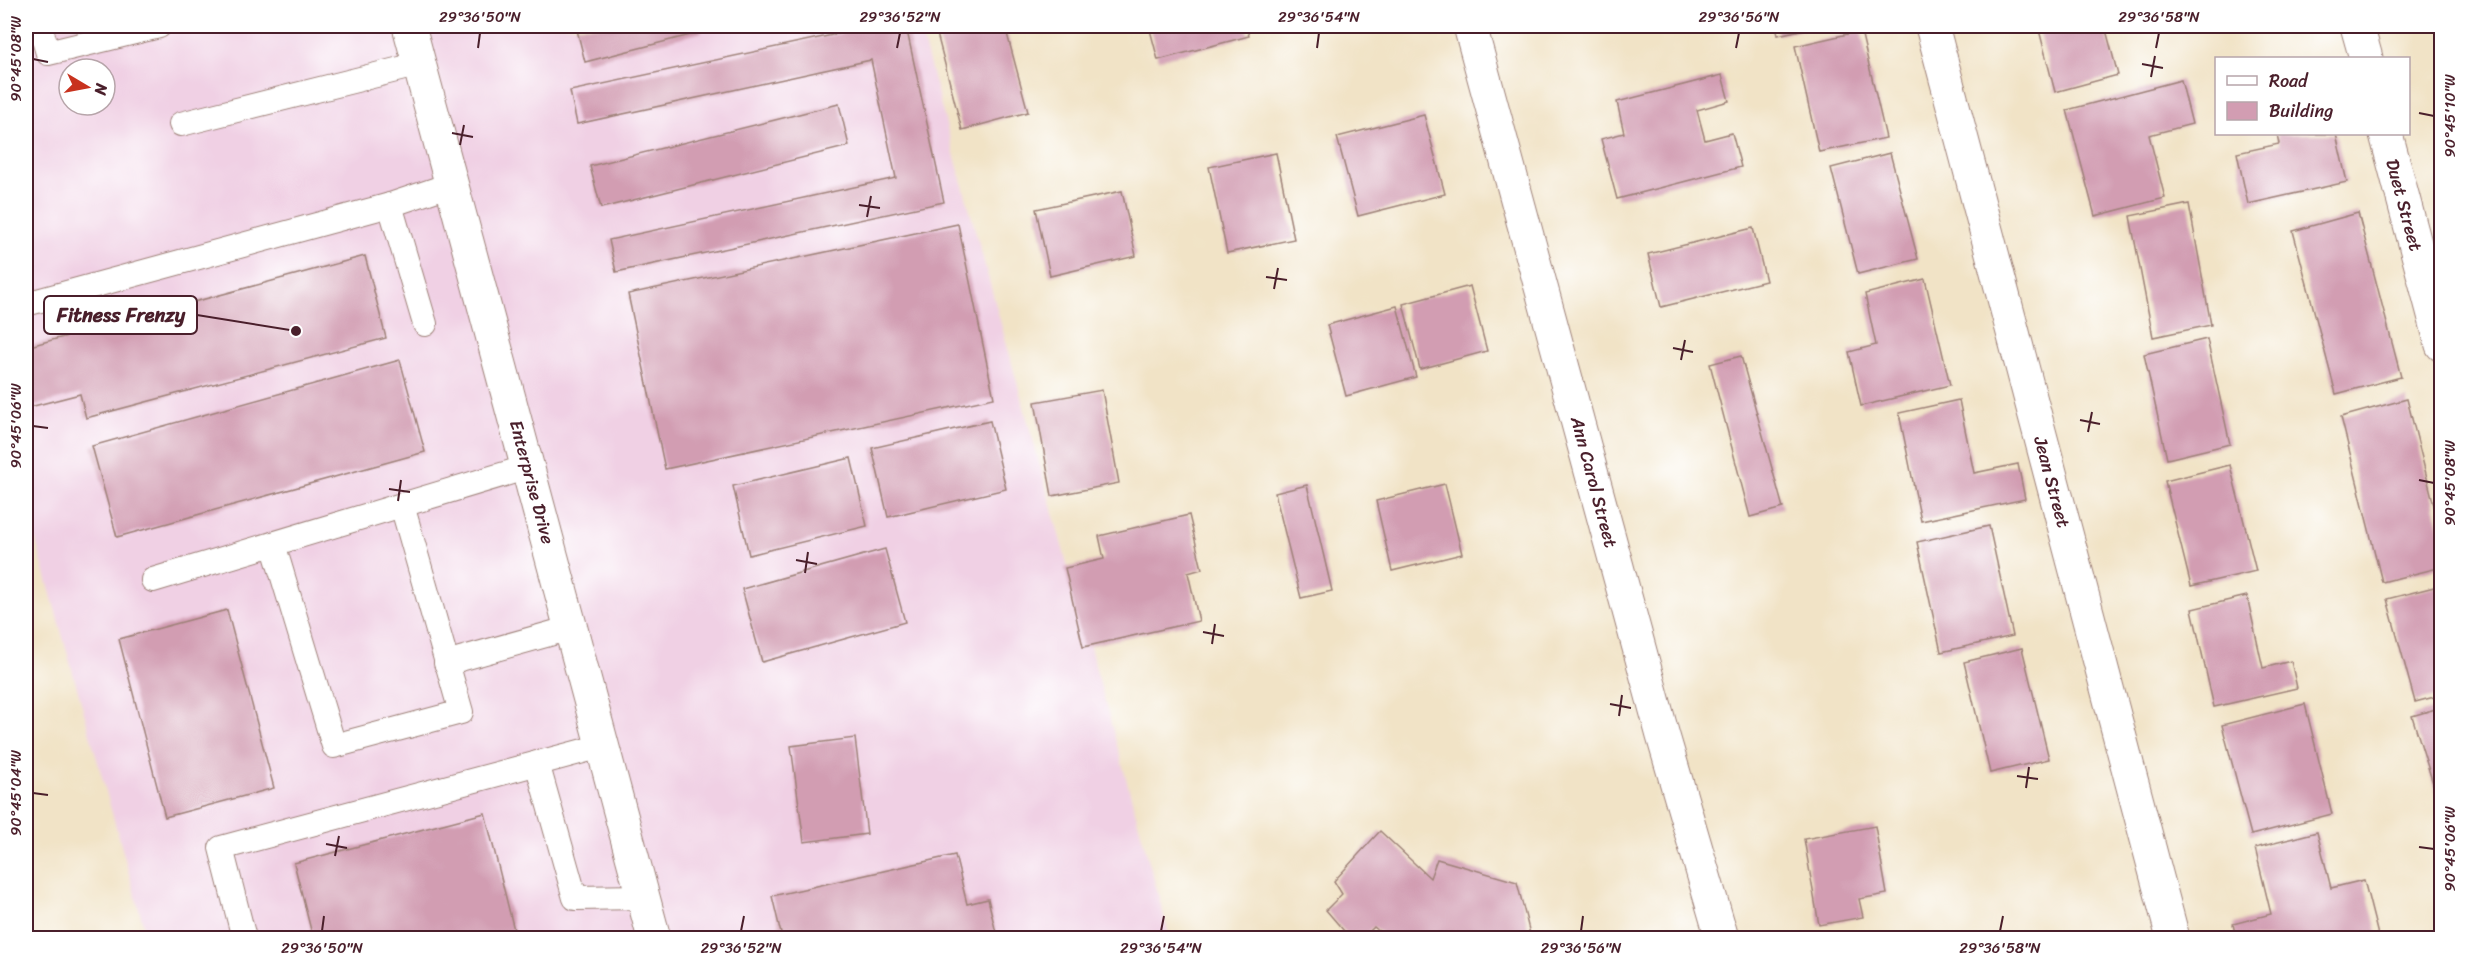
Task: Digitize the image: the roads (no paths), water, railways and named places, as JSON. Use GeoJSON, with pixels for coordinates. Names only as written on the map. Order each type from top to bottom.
{"type":"FeatureCollection","features":[{"type":"Feature","properties":{"kind":"street","name":"Enterprise Drive"},"geometry":{"type":"LineString","coordinates":[[409,26],[654,939]]}},
{"type":"Feature","properties":{"kind":"street","name":"Ann Carol Street"},"geometry":{"type":"LineString","coordinates":[[1470,26],[1663,735],[1722,939]]}},
{"type":"Feature","properties":{"kind":"street","name":"Jean Street"},"geometry":{"type":"LineString","coordinates":[[1932,26],[2173,939]]}},
{"type":"Feature","properties":{"kind":"street"},"geometry":{"type":"LineString","coordinates":[[2357,26],[2366,57]]}},
{"type":"Feature","properties":{"kind":"street","name":"Duet Street"},"geometry":{"type":"LineString","coordinates":[[2386,135],[2442,345]]}},
{"type":"Feature","properties":{"kind":"lane"},"geometry":{"type":"LineString","coordinates":[[40,26],[48,53],[159,26]]}},
{"type":"Feature","properties":{"kind":"lane"},"geometry":{"type":"LineString","coordinates":[[181,124],[420,64]]}},
{"type":"Feature","properties":{"kind":"lane"},"geometry":{"type":"LineString","coordinates":[[26,304],[390,205],[452,184]]}},
{"type":"Feature","properties":{"kind":"lane"},"geometry":{"type":"LineString","coordinates":[[390,205],[425,324]]}},
{"type":"Feature","properties":{"kind":"lane"},"geometry":{"type":"LineString","coordinates":[[153,580],[528,467]]}},
{"type":"Feature","properties":{"kind":"lane"},"geometry":{"type":"LineString","coordinates":[[273,544],[334,746],[461,712],[402,505]]}},
{"type":"Feature","properties":{"kind":"lane"},"geometry":{"type":"LineString","coordinates":[[446,663],[571,628]]}},
{"type":"Feature","properties":{"kind":"lane"},"geometry":{"type":"LineString","coordinates":[[244,939],[221,848],[602,746]]}},
{"type":"Feature","properties":{"kind":"lane"},"geometry":{"type":"LineString","coordinates":[[537,763],[576,898],[643,897]]}},
{"type":"Feature","properties":{"kind":"place","name":"Fitness Frenzy"},"geometry":{"type":"Point","coordinates":[296,331]}}]}
